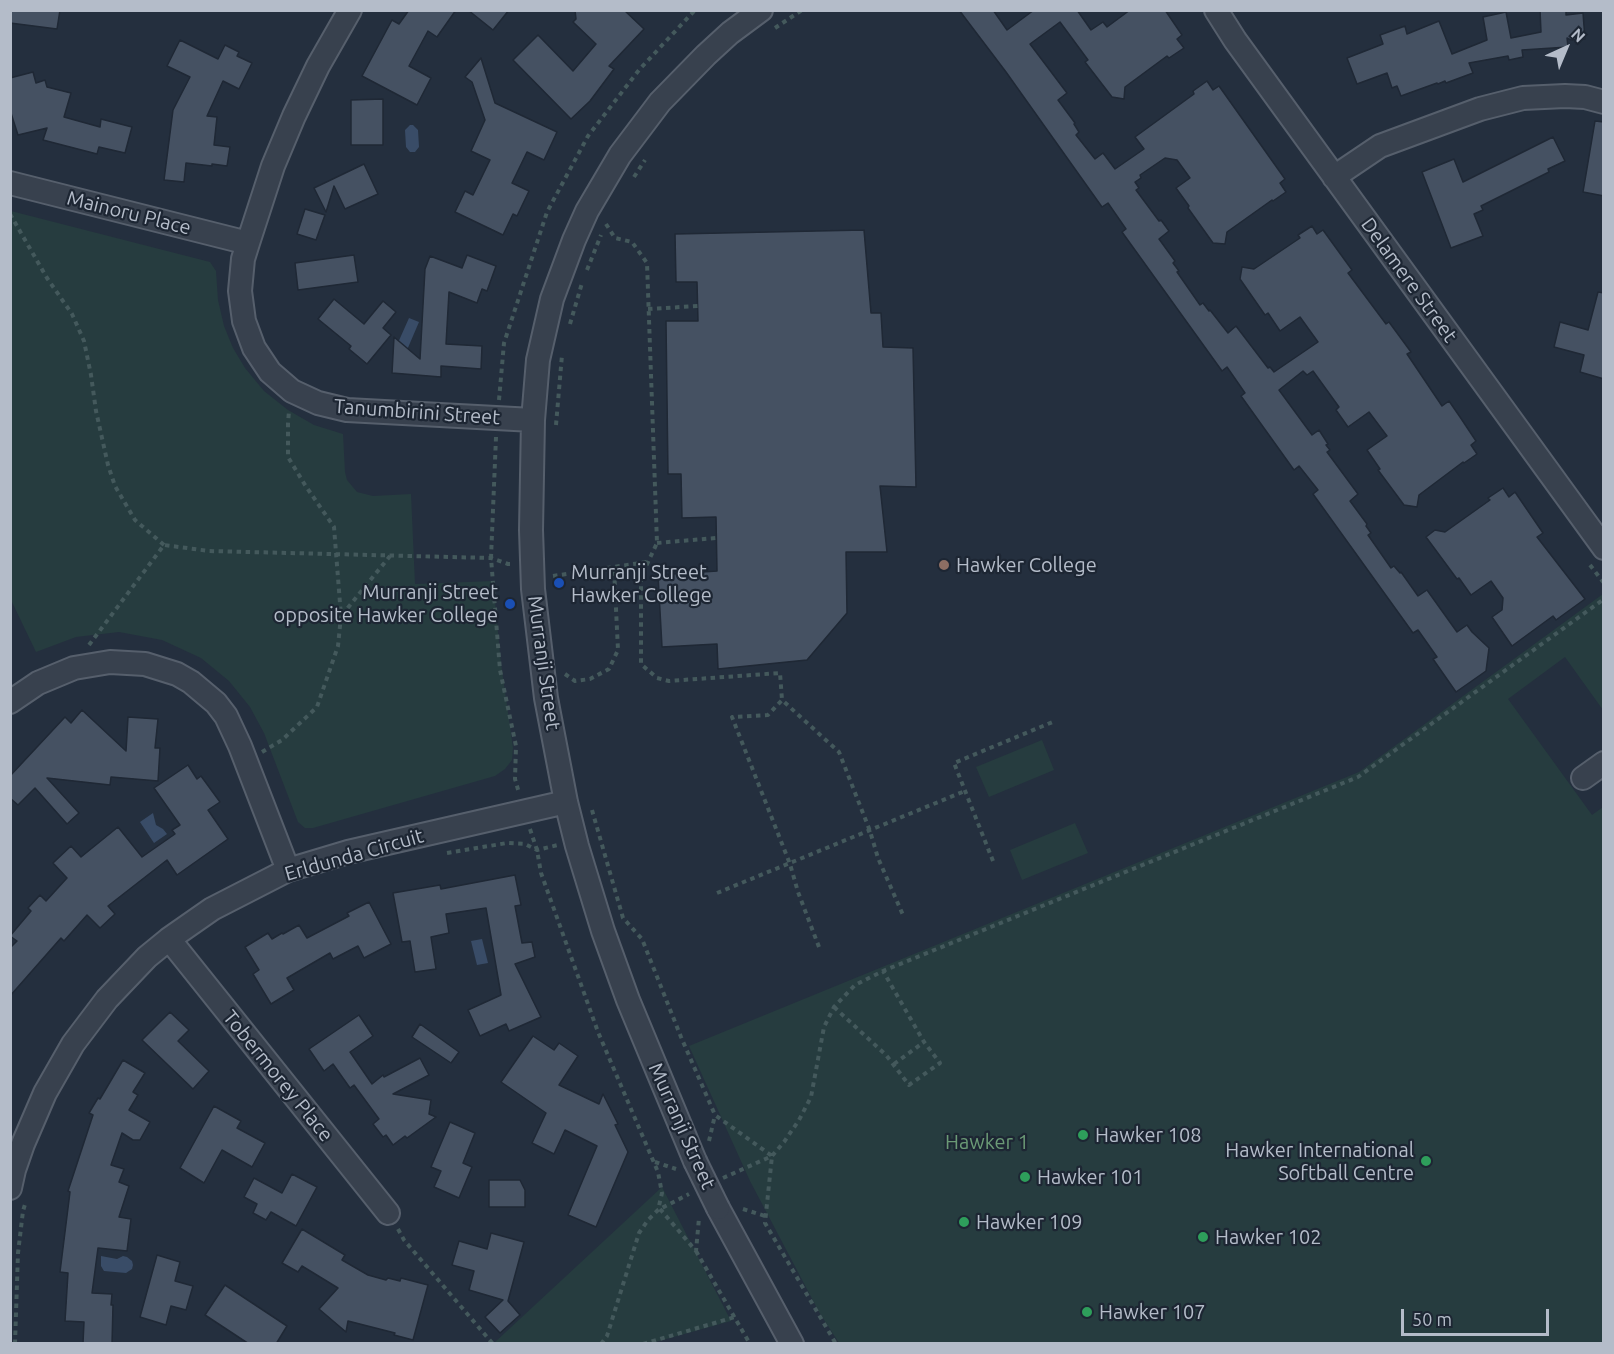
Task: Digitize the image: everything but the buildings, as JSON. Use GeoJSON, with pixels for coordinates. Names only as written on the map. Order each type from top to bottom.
{"type":"FeatureCollection","features":[{"type":"Feature","properties":{"kind":"street","name":"Tanumbirini Street"},"geometry":{"type":"LineString","coordinates":[[350,10],[318,66],[294,116],[273,166],[243,259],[240,291],[244,321],[254,348],[270,372],[292,391],[318,403],[347,410],[533,420]]}},
{"type":"Feature","properties":{"kind":"street","name":"Murranji Street"},"geometry":{"type":"LineString","coordinates":[[761,10],[730,33],[660,102],[620,155],[587,211],[574,240],[552,299],[538,360],[533,420],[532,564],[546,698],[566,802],[603,931],[628,1000],[694,1158],[708,1212],[792,1344]]}},
{"type":"Feature","properties":{"kind":"street","name":"Delamere Street"},"geometry":{"type":"LineString","coordinates":[[1216,10],[1235,40],[1604,548]]}},
{"type":"Feature","properties":{"kind":"street"},"geometry":{"type":"LineString","coordinates":[[1334,177],[1380,146],[1480,109],[1523,98],[1565,96],[1604,102]]}},
{"type":"Feature","properties":{"kind":"street","name":"Mainoru Place"},"geometry":{"type":"LineString","coordinates":[[10,183],[248,243]]}},
{"type":"Feature","properties":{"kind":"street"},"geometry":{"type":"LineString","coordinates":[[10,702],[38,683],[74,668],[110,662],[145,664],[177,674],[191,682],[216,703],[226,716],[288,870]]}},
{"type":"Feature","properties":{"kind":"street"},"geometry":{"type":"LineString","coordinates":[[1583,778],[1604,763]]}},
{"type":"Feature","properties":{"kind":"street","name":"Erldunda Circuit"},"geometry":{"type":"LineString","coordinates":[[10,1188],[22,1144],[45,1093],[73,1044],[107,999],[147,957],[212,909],[288,870],[348,852],[566,802]]}},
{"type":"Feature","properties":{"kind":"street","name":"Tobermorey Place"},"geometry":{"type":"LineString","coordinates":[[169,939],[388,1213]]}},
{"type":"Feature","properties":{"kind":"path"},"geometry":{"type":"LineString","coordinates":[[768,32],[802,10]]}},
{"type":"Feature","properties":{"kind":"path"},"geometry":{"type":"LineString","coordinates":[[630,182],[649,154]]}},
{"type":"Feature","properties":{"kind":"path"},"geometry":{"type":"LineString","coordinates":[[10,214],[47,278],[72,314],[84,341],[96,411],[115,486],[135,520],[164,545],[209,551],[491,558],[508,564],[553,562],[553,576],[647,562]]}},
{"type":"Feature","properties":{"kind":"path"},"geometry":{"type":"LineString","coordinates":[[587,271],[609,217]]}},
{"type":"Feature","properties":{"kind":"path"},"geometry":{"type":"LineString","coordinates":[[606,224],[615,238],[632,242],[647,263],[657,543],[640,577],[641,664],[657,678],[669,681],[780,673],[782,700],[839,752],[870,831],[878,858],[903,915]]}},
{"type":"Feature","properties":{"kind":"path"},"geometry":{"type":"LineString","coordinates":[[567,334],[583,280]]}},
{"type":"Feature","properties":{"kind":"path"},"geometry":{"type":"LineString","coordinates":[[648,309],[698,306]]}},
{"type":"Feature","properties":{"kind":"path"},"geometry":{"type":"LineString","coordinates":[[556,426],[563,345]]}},
{"type":"Feature","properties":{"kind":"path"},"geometry":{"type":"LineString","coordinates":[[246,761],[282,740],[317,707],[338,646],[341,616],[334,527],[304,485],[288,457],[288,423],[292,391]]}},
{"type":"Feature","properties":{"kind":"path"},"geometry":{"type":"LineString","coordinates":[[657,543],[716,538]]}},
{"type":"Feature","properties":{"kind":"path"},"geometry":{"type":"LineString","coordinates":[[84,666],[83,653],[164,545]]}},
{"type":"Feature","properties":{"kind":"path"},"geometry":{"type":"LineString","coordinates":[[341,616],[390,555]]}},
{"type":"Feature","properties":{"kind":"path"},"geometry":{"type":"LineString","coordinates":[[566,674],[575,681],[590,679],[609,669],[618,650],[614,568]]}},
{"type":"Feature","properties":{"kind":"path"},"geometry":{"type":"LineString","coordinates":[[720,1180],[772,1156],[784,1142],[811,1097],[824,1027],[834,1007],[855,985],[883,971],[1358,777],[1604,599]]}},
{"type":"Feature","properties":{"kind":"path"},"geometry":{"type":"LineString","coordinates":[[564,663],[567,682]]}},
{"type":"Feature","properties":{"kind":"path"},"geometry":{"type":"LineString","coordinates":[[782,700],[768,715],[732,717],[790,864],[819,947]]}},
{"type":"Feature","properties":{"kind":"path"},"geometry":{"type":"LineString","coordinates":[[993,861],[954,763],[1055,721]]}},
{"type":"Feature","properties":{"kind":"path"},"geometry":{"type":"LineString","coordinates":[[717,894],[965,791]]}},
{"type":"Feature","properties":{"kind":"path"},"geometry":{"type":"LineString","coordinates":[[590,804],[623,918],[642,939],[715,1115],[772,1156]]}},
{"type":"Feature","properties":{"kind":"path"},"geometry":{"type":"LineString","coordinates":[[834,1007],[894,1064],[909,1085],[940,1063],[924,1042],[883,971]]}},
{"type":"Feature","properties":{"kind":"path"},"geometry":{"type":"LineString","coordinates":[[894,1064],[924,1042]]}},
{"type":"Feature","properties":{"kind":"path"},"geometry":{"type":"LineString","coordinates":[[654,1162],[694,1158],[715,1115]]}},
{"type":"Feature","properties":{"kind":"path"},"geometry":{"type":"LineString","coordinates":[[772,1156],[765,1223],[836,1344]]}},
{"type":"Feature","properties":{"kind":"path"},"geometry":{"type":"LineString","coordinates":[[601,1344],[607,1336],[639,1233],[660,1209],[699,1190]]}},
{"type":"Feature","properties":{"kind":"path"},"geometry":{"type":"LineString","coordinates":[[660,1209],[696,1251],[750,1344]]}},
{"type":"Feature","properties":{"kind":"path"},"geometry":{"type":"LineString","coordinates":[[741,1209],[765,1216]]}},
{"type":"Feature","properties":{"kind":"path"},"geometry":{"type":"LineString","coordinates":[[696,1251],[708,1212]]}},
{"type":"Feature","properties":{"kind":"path"},"geometry":{"type":"LineString","coordinates":[[388,1213],[404,1240],[493,1344]]}},
{"type":"Feature","properties":{"kind":"path"},"geometry":{"type":"LineString","coordinates":[[643,1344],[735,1317]]}},
{"type":"Feature","properties":{"kind":"green space"},"geometry":{"type":"Polygon","coordinates":[[[11,211],[210,262],[216,271],[218,300],[224,326],[233,348],[245,368],[264,391],[288,410],[314,425],[343,434],[345,472],[347,480],[357,492],[373,496],[411,494],[415,584],[493,581],[501,663],[513,748],[512,760],[505,769],[495,776],[313,828],[305,828],[298,822],[264,733],[250,707],[229,681],[201,658],[162,640],[119,632],[76,637],[36,652],[11,600],[11,211]]]}},
{"type":"Feature","properties":{"kind":"green space","name":"Hawker 1"},"geometry":{"type":"Polygon","coordinates":[[[1603,594],[1603,710],[1565,657],[1508,699],[1592,815],[1603,807],[1603,1343],[839,1343],[819,1312],[750,1181],[689,1046],[1359,772],[1603,594]]]}},
{"type":"Feature","properties":{"kind":"green space"},"geometry":{"type":"Polygon","coordinates":[[[1042,740],[1054,770],[989,797],[976,767],[1042,740]]]}},
{"type":"Feature","properties":{"kind":"green space"},"geometry":{"type":"Polygon","coordinates":[[[1075,823],[1088,853],[1022,880],[1010,850],[1075,823]]]}},
{"type":"Feature","properties":{"kind":"green space"},"geometry":{"type":"Polygon","coordinates":[[[662,1187],[731,1321],[652,1343],[494,1343],[662,1187]]]}},
{"type":"Feature","properties":{"kind":"water"},"geometry":{"type":"Polygon","coordinates":[[[410,125],[418,130],[419,147],[415,152],[410,152],[406,147],[405,130],[410,125]]]}},
{"type":"Feature","properties":{"kind":"water"},"geometry":{"type":"Polygon","coordinates":[[[409,318],[419,322],[407,350],[397,345],[409,318]]]}},
{"type":"Feature","properties":{"kind":"water"},"geometry":{"type":"Polygon","coordinates":[[[153,813],[156,825],[167,834],[154,843],[140,822],[153,813]]]}},
{"type":"Feature","properties":{"kind":"water"},"geometry":{"type":"Polygon","coordinates":[[[482,939],[488,963],[477,965],[471,941],[482,939]]]}},
{"type":"Feature","properties":{"kind":"water"},"geometry":{"type":"Polygon","coordinates":[[[101,1256],[117,1259],[127,1257],[132,1261],[132,1269],[126,1273],[104,1271],[101,1266],[101,1256]]]}},
{"type":"Feature","properties":{"kind":"place","name":"Hawker College"},"geometry":{"type":"Point","coordinates":[944,565]}},
{"type":"Feature","properties":{"kind":"place","name":"Murranji Street Hawker College"},"geometry":{"type":"Point","coordinates":[559,583]}},
{"type":"Feature","properties":{"kind":"place","name":"Murranji Street opposite Hawker College"},"geometry":{"type":"Point","coordinates":[510,604]}},
{"type":"Feature","properties":{"kind":"place","name":"Hawker 108"},"geometry":{"type":"Point","coordinates":[1083,1135]}},
{"type":"Feature","properties":{"kind":"place","name":"Hawker International Softball Centre"},"geometry":{"type":"Point","coordinates":[1426,1161]}},
{"type":"Feature","properties":{"kind":"place","name":"Hawker 101"},"geometry":{"type":"Point","coordinates":[1025,1177]}},
{"type":"Feature","properties":{"kind":"place","name":"Hawker 109"},"geometry":{"type":"Point","coordinates":[964,1222]}},
{"type":"Feature","properties":{"kind":"place","name":"Hawker 102"},"geometry":{"type":"Point","coordinates":[1203,1237]}},
{"type":"Feature","properties":{"kind":"place","name":"Hawker 107"},"geometry":{"type":"Point","coordinates":[1087,1312]}}]}
